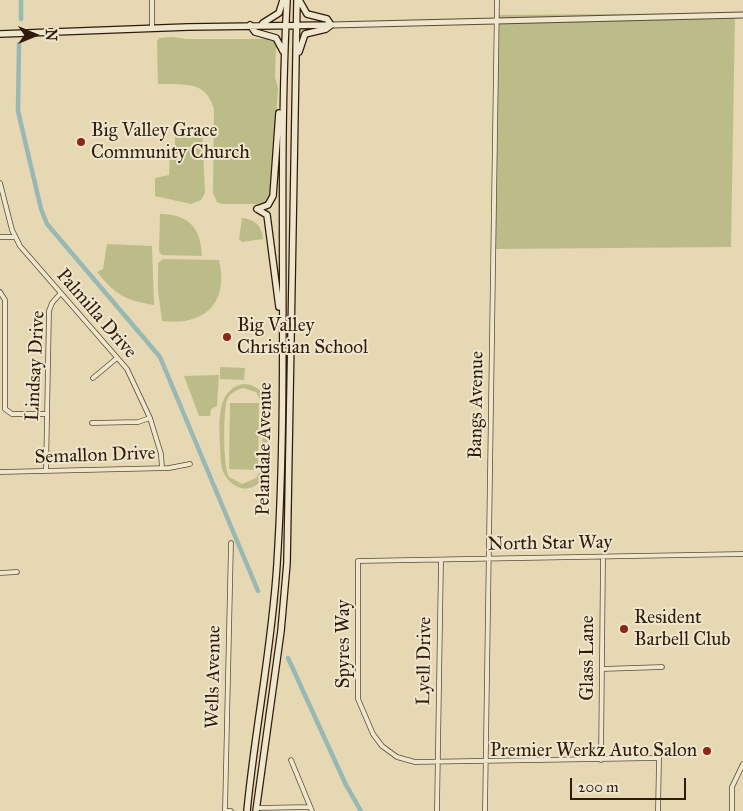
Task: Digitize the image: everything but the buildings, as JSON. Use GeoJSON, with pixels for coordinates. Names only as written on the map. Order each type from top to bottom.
{"type":"FeatureCollection","features":[{"type":"Feature","properties":{"kind":"main road"},"geometry":{"type":"LineString","coordinates":[[250,26],[261,24],[274,18],[280,12],[283,0]]}},
{"type":"Feature","properties":{"kind":"main road","name":"Pelandale Avenue"},"geometry":{"type":"LineString","coordinates":[[247,811],[275,602],[279,526],[283,96],[287,0]]}},
{"type":"Feature","properties":{"kind":"main road","name":"Pelandale Avenue"},"geometry":{"type":"LineString","coordinates":[[256,810],[282,631],[288,564],[298,0]]}},
{"type":"Feature","properties":{"kind":"main road","name":"Pelandale Avenue"},"geometry":{"type":"LineString","coordinates":[[296,59],[305,34],[326,29],[331,25],[327,19],[306,13],[298,0]]}},
{"type":"Feature","properties":{"kind":"main road"},"geometry":{"type":"LineString","coordinates":[[0,34],[152,28],[331,25]]}},
{"type":"Feature","properties":{"kind":"main road"},"geometry":{"type":"LineString","coordinates":[[250,26],[255,32],[276,38],[284,55]]}},
{"type":"Feature","properties":{"kind":"main road"},"geometry":{"type":"LineString","coordinates":[[282,316],[274,281],[267,215],[257,209],[268,205],[273,196],[277,123],[283,96]]}},
{"type":"Feature","properties":{"kind":"street"},"geometry":{"type":"LineString","coordinates":[[152,0],[152,28]]}},
{"type":"Feature","properties":{"kind":"street","name":"Bangs Avenue"},"geometry":{"type":"LineString","coordinates":[[485,811],[497,0]]}},
{"type":"Feature","properties":{"kind":"street"},"geometry":{"type":"LineString","coordinates":[[331,25],[743,15]]}},
{"type":"Feature","properties":{"kind":"street","name":"Palmilla Drive"},"geometry":{"type":"LineString","coordinates":[[0,182],[1,194],[15,237],[25,254],[130,375],[150,418],[161,454],[162,468]]}},
{"type":"Feature","properties":{"kind":"street"},"geometry":{"type":"LineString","coordinates":[[0,237],[15,237]]}},
{"type":"Feature","properties":{"kind":"street"},"geometry":{"type":"LineString","coordinates":[[0,292],[6,300],[2,375],[4,407],[6,411],[12,414],[47,414]]}},
{"type":"Feature","properties":{"kind":"street","name":"Lindsay Drive"},"geometry":{"type":"LineString","coordinates":[[46,471],[49,311],[52,303],[60,294]]}},
{"type":"Feature","properties":{"kind":"street"},"geometry":{"type":"LineString","coordinates":[[93,378],[117,358]]}},
{"type":"Feature","properties":{"kind":"street"},"geometry":{"type":"LineString","coordinates":[[92,423],[138,422],[150,418]]}},
{"type":"Feature","properties":{"kind":"street","name":"Semallon Drive"},"geometry":{"type":"LineString","coordinates":[[0,472],[162,468],[190,464]]}},
{"type":"Feature","properties":{"kind":"street","name":"Wells Avenue"},"geometry":{"type":"LineString","coordinates":[[225,810],[231,543]]}},
{"type":"Feature","properties":{"kind":"street","name":"North Star Way"},"geometry":{"type":"LineString","coordinates":[[358,561],[743,554]]}},
{"type":"Feature","properties":{"kind":"street","name":"Glass Lane"},"geometry":{"type":"LineString","coordinates":[[601,760],[603,557]]}},
{"type":"Feature","properties":{"kind":"street","name":"Lyell Drive"},"geometry":{"type":"LineString","coordinates":[[436,811],[441,560]]}},
{"type":"Feature","properties":{"kind":"street","name":"Spyres Way"},"geometry":{"type":"LineString","coordinates":[[358,561],[356,685],[359,704],[374,735],[389,752],[410,761],[437,763],[659,758],[658,811]]}},
{"type":"Feature","properties":{"kind":"street"},"geometry":{"type":"LineString","coordinates":[[0,573],[17,572]]}},
{"type":"Feature","properties":{"kind":"street"},"geometry":{"type":"LineString","coordinates":[[602,669],[662,667]]}},
{"type":"Feature","properties":{"kind":"street"},"geometry":{"type":"LineString","coordinates":[[256,810],[311,809],[291,760]]}},
{"type":"Feature","properties":{"kind":"street"},"geometry":{"type":"LineString","coordinates":[[732,811],[732,787],[743,764]]}},
{"type":"Feature","properties":{"kind":"street"},"geometry":{"type":"LineString","coordinates":[[225,810],[231,811]]}},
{"type":"Feature","properties":{"kind":"green space"},"geometry":{"type":"Polygon","coordinates":[[[735,13],[731,247],[494,249],[495,15],[735,13]]]}},
{"type":"Feature","properties":{"kind":"green space"},"geometry":{"type":"Polygon","coordinates":[[[159,38],[186,39],[269,39],[276,43],[275,77],[278,88],[271,194],[267,202],[258,204],[222,204],[217,202],[213,193],[214,109],[210,100],[206,93],[193,86],[158,84],[157,42],[159,38]]]}},
{"type":"Feature","properties":{"kind":"green space"},"geometry":{"type":"Polygon","coordinates":[[[175,134],[203,134],[202,147],[194,147],[193,139],[193,147],[175,147],[175,134]]]}},
{"type":"Feature","properties":{"kind":"green space"},"geometry":{"type":"Polygon","coordinates":[[[170,148],[203,149],[205,193],[201,200],[191,204],[155,196],[155,178],[169,175],[170,148]]]}},
{"type":"Feature","properties":{"kind":"green space"},"geometry":{"type":"Polygon","coordinates":[[[160,214],[178,216],[191,224],[199,237],[202,256],[162,255],[159,252],[160,214]]]}},
{"type":"Feature","properties":{"kind":"green space"},"geometry":{"type":"Polygon","coordinates":[[[242,218],[257,224],[263,239],[242,242],[239,239],[242,218]]]}},
{"type":"Feature","properties":{"kind":"green space"},"geometry":{"type":"Polygon","coordinates":[[[107,244],[152,246],[154,305],[135,301],[121,295],[97,272],[103,269],[107,244]]]}},
{"type":"Feature","properties":{"kind":"green space"},"geometry":{"type":"Polygon","coordinates":[[[163,259],[219,260],[221,275],[217,300],[202,315],[190,320],[177,322],[162,321],[158,290],[158,263],[163,259]]]}},
{"type":"Feature","properties":{"kind":"green space"},"geometry":{"type":"Polygon","coordinates":[[[220,367],[245,368],[244,380],[220,379],[220,367]]]}},
{"type":"Feature","properties":{"kind":"green space"},"geometry":{"type":"Polygon","coordinates":[[[219,375],[217,406],[211,409],[210,416],[199,416],[184,376],[219,375]]]}},
{"type":"Feature","properties":{"kind":"green space"},"geometry":{"type":"Polygon","coordinates":[[[243,384],[253,386],[263,394],[267,403],[267,461],[263,477],[258,484],[251,488],[238,487],[232,483],[223,471],[221,463],[220,416],[226,395],[233,388],[243,384]],[[243,388],[238,390],[230,395],[226,406],[224,439],[227,471],[229,477],[242,484],[256,478],[262,468],[263,406],[256,392],[243,388]]]}},
{"type":"Feature","properties":{"kind":"green space"},"geometry":{"type":"Polygon","coordinates":[[[230,403],[259,403],[258,470],[229,469],[230,403]]]}},
{"type":"Feature","properties":{"kind":"waterway"},"geometry":{"type":"LineString","coordinates":[[21,0],[21,19]]}},
{"type":"Feature","properties":{"kind":"waterway"},"geometry":{"type":"LineString","coordinates":[[19,44],[18,111],[41,209],[47,224],[160,357],[258,591]]}},
{"type":"Feature","properties":{"kind":"waterway"},"geometry":{"type":"LineString","coordinates":[[288,658],[346,785],[361,811]]}},
{"type":"Feature","properties":{"kind":"place","name":"Big Valley Grace Community Church"},"geometry":{"type":"Point","coordinates":[81,142]}},
{"type":"Feature","properties":{"kind":"place","name":"Big Valley Christian School"},"geometry":{"type":"Point","coordinates":[227,337]}},
{"type":"Feature","properties":{"kind":"place","name":"Resident Barbell Club"},"geometry":{"type":"Point","coordinates":[624,629]}},
{"type":"Feature","properties":{"kind":"place","name":"Premier Werkz Auto Salon"},"geometry":{"type":"Point","coordinates":[707,751]}}]}
